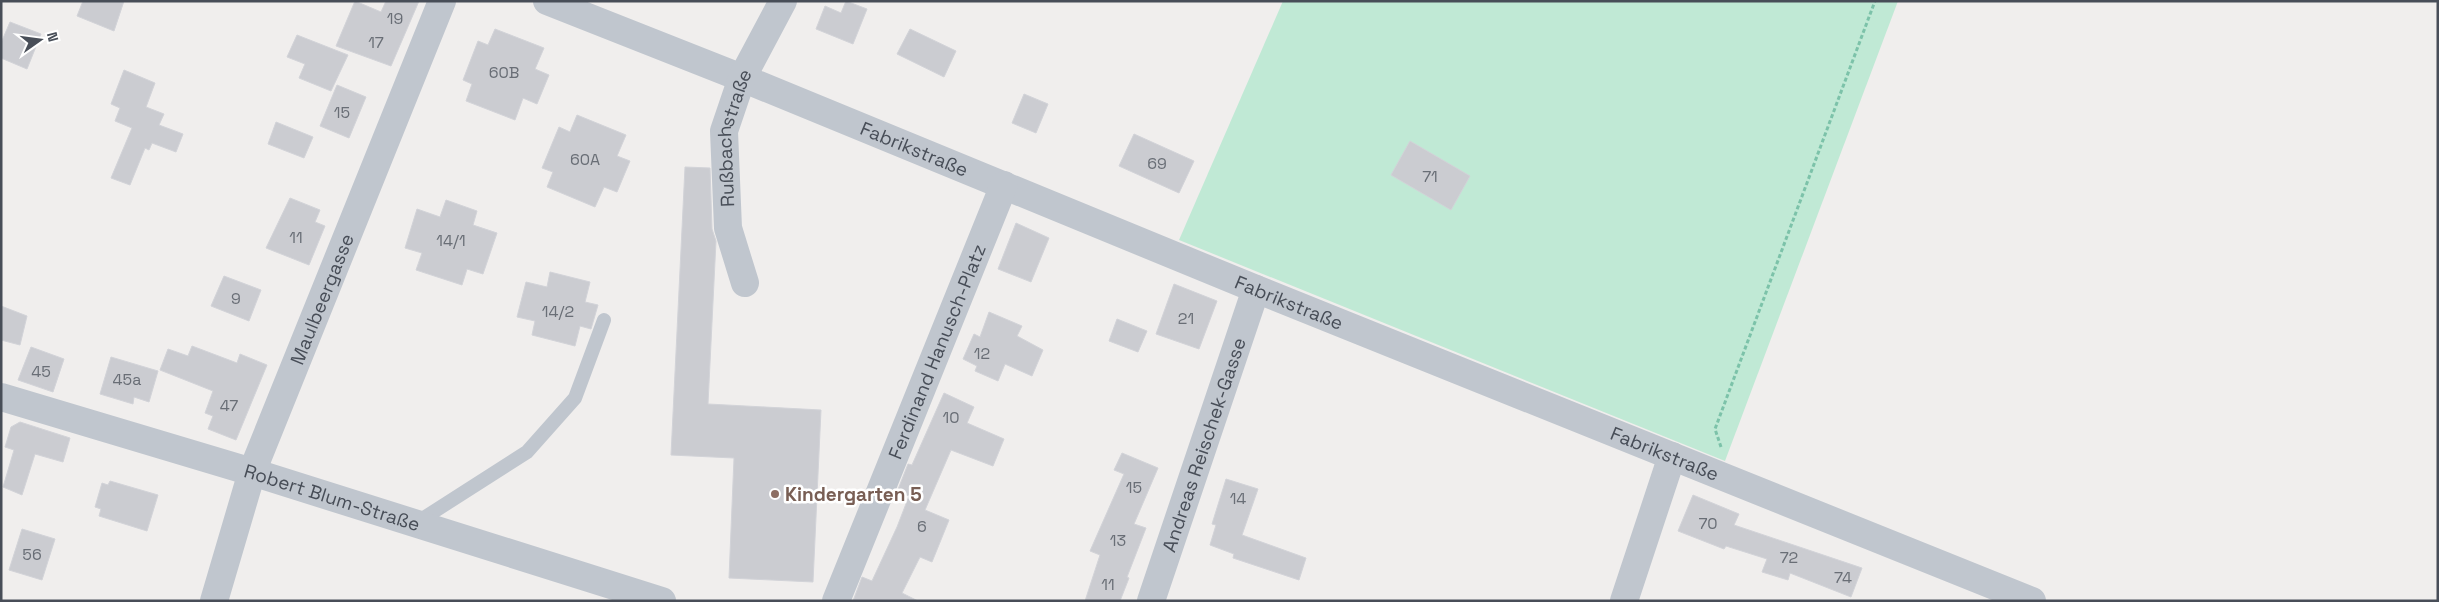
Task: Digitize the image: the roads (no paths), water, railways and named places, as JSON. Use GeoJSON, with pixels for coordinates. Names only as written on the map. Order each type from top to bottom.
{"type":"FeatureCollection","features":[{"type":"Feature","properties":{"kind":"street","name":"Maulbeergasse"},"geometry":{"type":"LineString","coordinates":[[214,601],[252,472],[442,1]]}},
{"type":"Feature","properties":{"kind":"street","name":"Fabrikstraße"},"geometry":{"type":"LineString","coordinates":[[546,1],[742,78],[1256,289],[1672,456],[2002,595],[2032,601]]}},
{"type":"Feature","properties":{"kind":"street","name":"Rußbachstraße"},"geometry":{"type":"LineString","coordinates":[[744,283],[728,228],[724,131],[742,78],[783,1]]}},
{"type":"Feature","properties":{"kind":"street","name":"Ferdinand Hanusch-Platz"},"geometry":{"type":"LineString","coordinates":[[836,601],[1004,185]]}},
{"type":"Feature","properties":{"kind":"street","name":"Andreas Reischek-Gasse"},"geometry":{"type":"LineString","coordinates":[[1151,601],[1256,289]]}},
{"type":"Feature","properties":{"kind":"street","name":"Robert Blum-Straße"},"geometry":{"type":"LineString","coordinates":[[1,397],[252,472],[662,601]]}},
{"type":"Feature","properties":{"kind":"street"},"geometry":{"type":"LineString","coordinates":[[1624,601],[1672,456]]}},
{"type":"Feature","properties":{"kind":"lane"},"geometry":{"type":"LineString","coordinates":[[415,523],[526,452],[575,398],[604,320]]}},
{"type":"Feature","properties":{"kind":"place","name":"Kindergarten 5"},"geometry":{"type":"Point","coordinates":[775,494]}}]}
